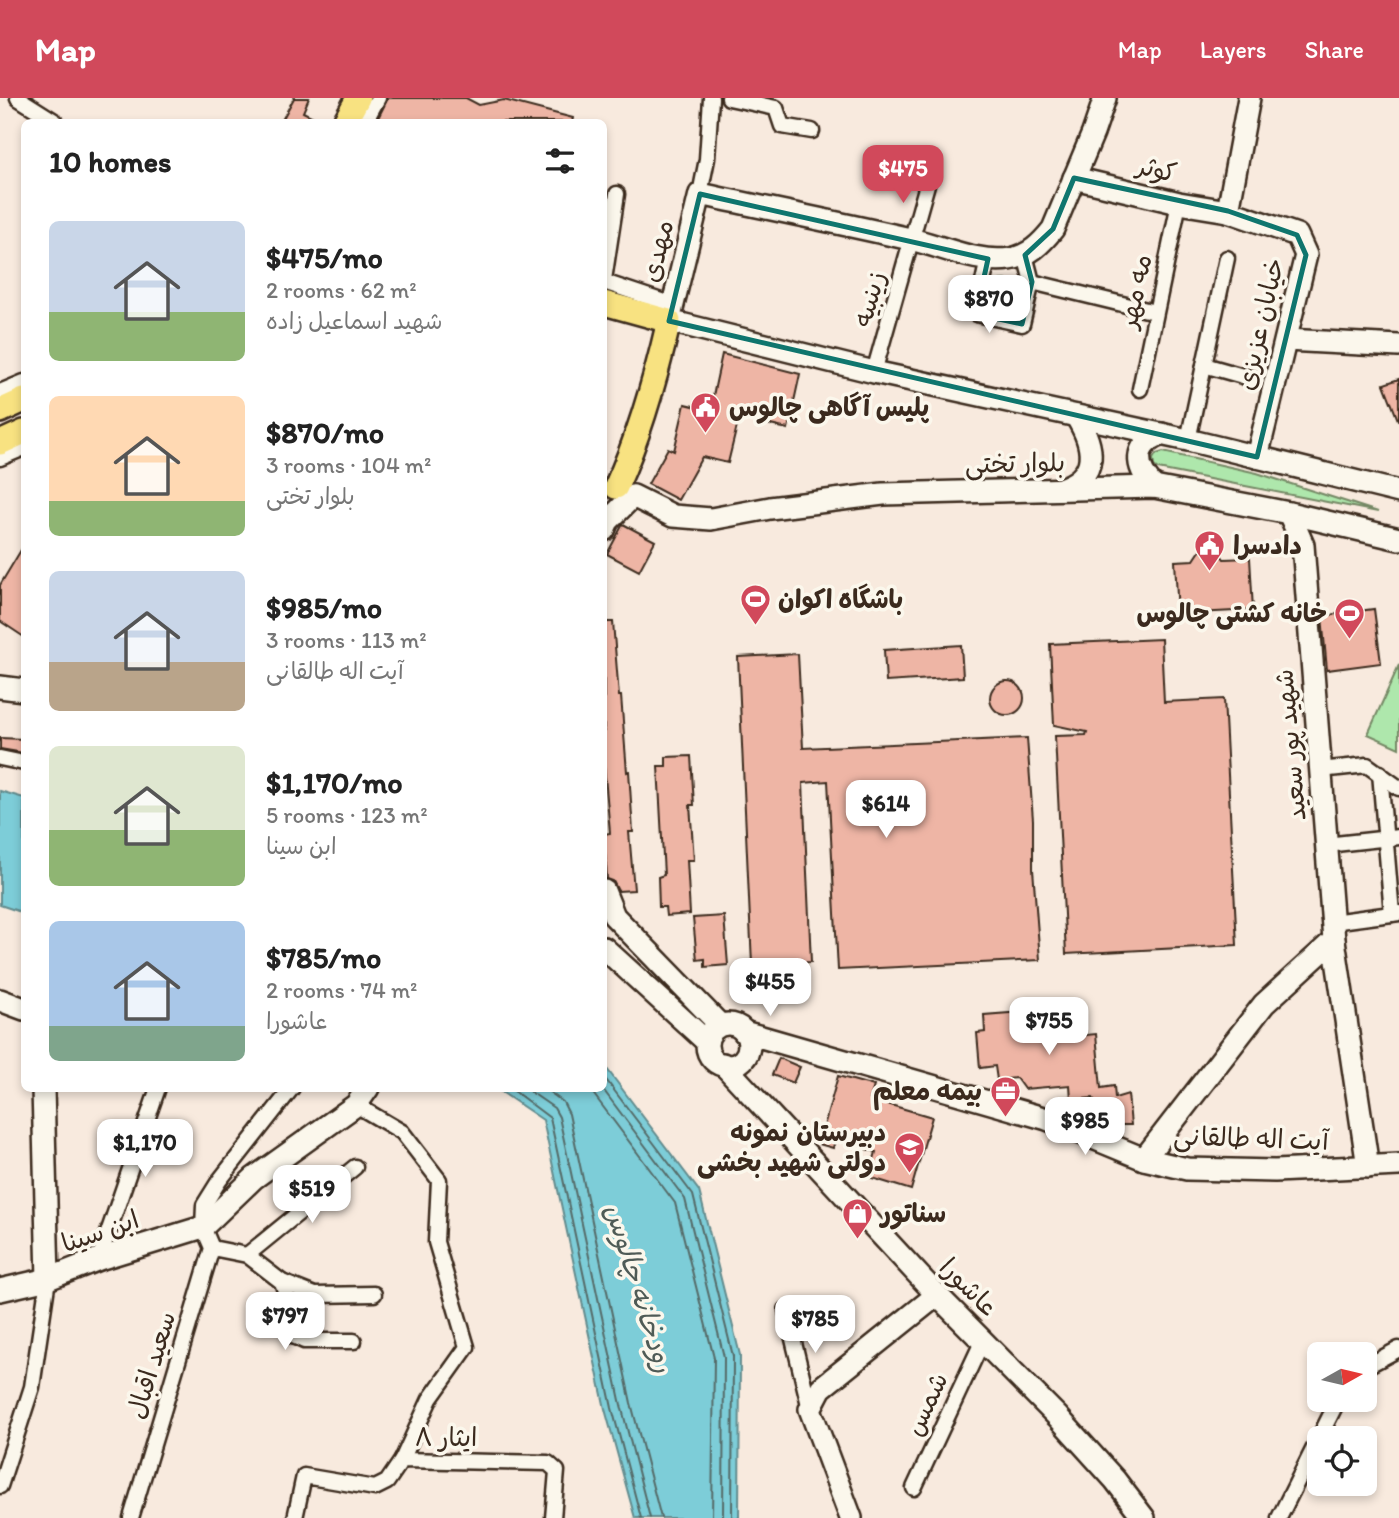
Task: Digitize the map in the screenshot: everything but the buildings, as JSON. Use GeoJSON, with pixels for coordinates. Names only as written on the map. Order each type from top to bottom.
{"type":"FeatureCollection","features":[{"type":"Feature","properties":{"kind":"main road"},"geometry":{"type":"LineString","coordinates":[[347,119],[358,98]]}},
{"type":"Feature","properties":{"kind":"main road"},"geometry":{"type":"LineString","coordinates":[[607,303],[671,313],[655,380],[618,488]]}},
{"type":"Feature","properties":{"kind":"main road"},"geometry":{"type":"LineString","coordinates":[[0,411],[21,401]]}},
{"type":"Feature","properties":{"kind":"main road"},"geometry":{"type":"LineString","coordinates":[[0,443],[21,433]]}},
{"type":"Feature","properties":{"kind":"street"},"geometry":{"type":"LineString","coordinates":[[18,98],[51,119]]}},
{"type":"Feature","properties":{"kind":"street"},"geometry":{"type":"LineString","coordinates":[[334,119],[345,98]]}},
{"type":"Feature","properties":{"kind":"street"},"geometry":{"type":"LineString","coordinates":[[368,119],[378,98]]}},
{"type":"Feature","properties":{"kind":"street"},"geometry":{"type":"LineString","coordinates":[[711,98],[708,159],[700,194],[912,239],[988,259],[1009,259],[1026,255],[1053,229],[1105,98]]}},
{"type":"Feature","properties":{"kind":"street"},"geometry":{"type":"LineString","coordinates":[[729,98],[776,108],[782,125],[812,131]]}},
{"type":"Feature","properties":{"kind":"street"},"geometry":{"type":"LineString","coordinates":[[1228,211],[1249,98]]}},
{"type":"Feature","properties":{"kind":"street","name":"کوثر"},"geometry":{"type":"LineString","coordinates":[[1074,178],[1179,203],[1228,211]]}},
{"type":"Feature","properties":{"kind":"street","name":"زینبیه"},"geometry":{"type":"LineString","coordinates":[[874,372],[928,181]]}},
{"type":"Feature","properties":{"kind":"street"},"geometry":{"type":"LineString","coordinates":[[607,261],[617,194]]}},
{"type":"Feature","properties":{"kind":"street","name":"مهدی"},"geometry":{"type":"LineString","coordinates":[[671,313],[700,194]]}},
{"type":"Feature","properties":{"kind":"street","name":"مه مهر"},"geometry":{"type":"LineString","coordinates":[[1140,389],[1179,203]]}},
{"type":"Feature","properties":{"kind":"street","name":"خیابان عزیزی"},"geometry":{"type":"LineString","coordinates":[[1228,211],[1297,235],[1306,255],[1257,457]]}},
{"type":"Feature","properties":{"kind":"street"},"geometry":{"type":"LineString","coordinates":[[988,259],[976,314],[1022,324],[1032,282],[1026,255]]}},
{"type":"Feature","properties":{"kind":"street"},"geometry":{"type":"LineString","coordinates":[[1188,440],[1227,258]]}},
{"type":"Feature","properties":{"kind":"street"},"geometry":{"type":"LineString","coordinates":[[607,282],[671,313]]}},
{"type":"Feature","properties":{"kind":"street"},"geometry":{"type":"LineString","coordinates":[[1032,282],[1155,312]]}},
{"type":"Feature","properties":{"kind":"street","name":"بلوار تختی"},"geometry":{"type":"LineString","coordinates":[[671,313],[874,372],[1162,434],[1399,492]]}},
{"type":"Feature","properties":{"kind":"street"},"geometry":{"type":"LineString","coordinates":[[1286,340],[1399,346]]}},
{"type":"Feature","properties":{"kind":"street"},"geometry":{"type":"LineString","coordinates":[[1204,365],[1257,380]]}},
{"type":"Feature","properties":{"kind":"street"},"geometry":{"type":"LineString","coordinates":[[0,392],[21,383]]}},
{"type":"Feature","properties":{"kind":"street"},"geometry":{"type":"LineString","coordinates":[[1058,490],[1071,486],[1088,466],[1090,440],[1076,416]]}},
{"type":"Feature","properties":{"kind":"street"},"geometry":{"type":"LineString","coordinates":[[1154,487],[1144,477],[1139,459],[1147,443],[1162,434]]}},
{"type":"Feature","properties":{"kind":"street"},"geometry":{"type":"LineString","coordinates":[[0,458],[21,449]]}},
{"type":"Feature","properties":{"kind":"street","name":"بلوار تختی"},"geometry":{"type":"LineString","coordinates":[[618,488],[673,516],[711,519],[770,508],[883,494],[1154,487],[1289,513],[1399,539]]}},
{"type":"Feature","properties":{"kind":"street"},"geometry":{"type":"LineString","coordinates":[[607,507],[618,488]]}},
{"type":"Feature","properties":{"kind":"street"},"geometry":{"type":"LineString","coordinates":[[607,523],[618,488]]}},
{"type":"Feature","properties":{"kind":"street","name":"شهید پور سعید"},"geometry":{"type":"LineString","coordinates":[[1289,513],[1303,545],[1333,931],[1368,1167]]}},
{"type":"Feature","properties":{"kind":"street"},"geometry":{"type":"LineString","coordinates":[[1303,545],[1310,532],[1327,522]]}},
{"type":"Feature","properties":{"kind":"street"},"geometry":{"type":"LineString","coordinates":[[0,687],[21,690]]}},
{"type":"Feature","properties":{"kind":"street"},"geometry":{"type":"LineString","coordinates":[[0,758],[21,762]]}},
{"type":"Feature","properties":{"kind":"street"},"geometry":{"type":"LineString","coordinates":[[1320,770],[1367,765],[1399,789]]}},
{"type":"Feature","properties":{"kind":"street"},"geometry":{"type":"LineString","coordinates":[[1144,1159],[1264,1004],[1333,931],[1396,914],[1392,838],[1380,773]]}},
{"type":"Feature","properties":{"kind":"street"},"geometry":{"type":"LineString","coordinates":[[1326,845],[1392,838]]}},
{"type":"Feature","properties":{"kind":"street"},"geometry":{"type":"LineString","coordinates":[[607,898],[614,915],[713,1034]]}},
{"type":"Feature","properties":{"kind":"street"},"geometry":{"type":"LineString","coordinates":[[607,950],[713,1034]]}},
{"type":"Feature","properties":{"kind":"street"},"geometry":{"type":"LineString","coordinates":[[0,1000],[21,1008]]}},
{"type":"Feature","properties":{"kind":"street"},"geometry":{"type":"LineString","coordinates":[[745,1047],[732,1065],[713,1059],[707,1047],[713,1034],[733,1025],[745,1047],[745,1074],[753,1096]]}},
{"type":"Feature","properties":{"kind":"street","name":"آیت اله طالقانی"},"geometry":{"type":"LineString","coordinates":[[745,1047],[785,1044],[1047,1119],[1144,1159],[1187,1169],[1275,1171],[1399,1166]]}},
{"type":"Feature","properties":{"kind":"street","name":"عاشورا"},"geometry":{"type":"LineString","coordinates":[[723,1064],[937,1296],[1058,1417],[1115,1480],[1144,1518]]}},
{"type":"Feature","properties":{"kind":"street"},"geometry":{"type":"LineString","coordinates":[[0,1486],[32,1387],[48,1279],[43,1092]]}},
{"type":"Feature","properties":{"kind":"street"},"geometry":{"type":"LineString","coordinates":[[99,1259],[157,1092]]}},
{"type":"Feature","properties":{"kind":"street"},"geometry":{"type":"LineString","coordinates":[[289,1092],[219,1181],[204,1205],[203,1227],[212,1248],[247,1255],[282,1282],[314,1295],[374,1294]]}},
{"type":"Feature","properties":{"kind":"street"},"geometry":{"type":"LineString","coordinates":[[362,1097],[402,1132],[439,1180],[436,1242],[467,1346],[430,1398],[402,1460]]}},
{"type":"Feature","properties":{"kind":"street","name":"ابن سینا"},"geometry":{"type":"LineString","coordinates":[[0,1290],[48,1279],[99,1259],[203,1227],[254,1178],[362,1097]]}},
{"type":"Feature","properties":{"kind":"street"},"geometry":{"type":"LineString","coordinates":[[247,1255],[355,1167]]}},
{"type":"Feature","properties":{"kind":"street","name":"سعید اقبال"},"geometry":{"type":"LineString","coordinates":[[131,1518],[212,1248]]}},
{"type":"Feature","properties":{"kind":"street"},"geometry":{"type":"LineString","coordinates":[[282,1282],[291,1309],[293,1336],[304,1341],[354,1341]]}},
{"type":"Feature","properties":{"kind":"street"},"geometry":{"type":"LineString","coordinates":[[810,1409],[821,1388],[937,1296]]}},
{"type":"Feature","properties":{"kind":"street"},"geometry":{"type":"LineString","coordinates":[[786,1310],[810,1409],[851,1518]]}},
{"type":"Feature","properties":{"kind":"street","name":"شمس"},"geometry":{"type":"LineString","coordinates":[[914,1488],[983,1340]]}},
{"type":"Feature","properties":{"kind":"street"},"geometry":{"type":"LineString","coordinates":[[1377,1361],[1399,1349]]}},
{"type":"Feature","properties":{"kind":"street"},"geometry":{"type":"LineString","coordinates":[[1279,1518],[1332,1412]]}},
{"type":"Feature","properties":{"kind":"street","name":"ایثار ۸"},"geometry":{"type":"LineString","coordinates":[[295,1518],[304,1476],[375,1488],[387,1482],[402,1460],[548,1462],[557,1471],[553,1518]]}},
{"type":"Feature","properties":{"kind":"highlighted area"},"geometry":{"type":"Polygon","coordinates":[[[1074,178],[1228,211],[1297,235],[1306,255],[1257,457],[669,321],[700,194],[988,259],[976,314],[1022,324],[1032,282],[1025,255],[1053,229],[1074,178]]]}},
{"type":"Feature","properties":{"kind":"green space"},"geometry":{"type":"Polygon","coordinates":[[[1004,280],[1015,285],[1020,296],[1015,307],[1004,312],[993,307],[988,296],[993,285],[1004,280]]]}},
{"type":"Feature","properties":{"kind":"green space"},"geometry":{"type":"Polygon","coordinates":[[[1163,452],[1257,473],[1378,512],[1158,469],[1154,466],[1153,459],[1156,454],[1163,452]]]}},
{"type":"Feature","properties":{"kind":"green space"},"geometry":{"type":"Polygon","coordinates":[[[1399,665],[1399,748],[1368,734],[1399,665]]]}},
{"type":"Feature","properties":{"kind":"water"},"geometry":{"type":"Polygon","coordinates":[[[0,791],[21,797],[21,912],[0,905],[0,791]]]}},
{"type":"Feature","properties":{"kind":"water","name":"رودخانه چالوس"},"geometry":{"type":"Polygon","coordinates":[[[607,1069],[699,1191],[740,1355],[739,1518],[635,1518],[605,1409],[543,1120],[501,1092],[607,1092],[607,1069]]]}},
{"type":"Feature","properties":{"kind":"place","name":"پلیس آگاهی چالوس"},"geometry":{"type":"Point","coordinates":[706,434]}},
{"type":"Feature","properties":{"kind":"place","name":"دادسرا"},"geometry":{"type":"Point","coordinates":[1210,572]}},
{"type":"Feature","properties":{"kind":"place","name":"باشگاه اکوان"},"geometry":{"type":"Point","coordinates":[755,626]}},
{"type":"Feature","properties":{"kind":"place","name":"خانه کشتی چالوس"},"geometry":{"type":"Point","coordinates":[1350,640]}},
{"type":"Feature","properties":{"kind":"place","name":"بیمه معلم"},"geometry":{"type":"Point","coordinates":[1005,1118]}},
{"type":"Feature","properties":{"kind":"place","name":"دبیرستان نمونه دولتی شهید بخشی"},"geometry":{"type":"Point","coordinates":[909,1174]}},
{"type":"Feature","properties":{"kind":"place","name":"سناتور"},"geometry":{"type":"Point","coordinates":[858,1240]}}]}
